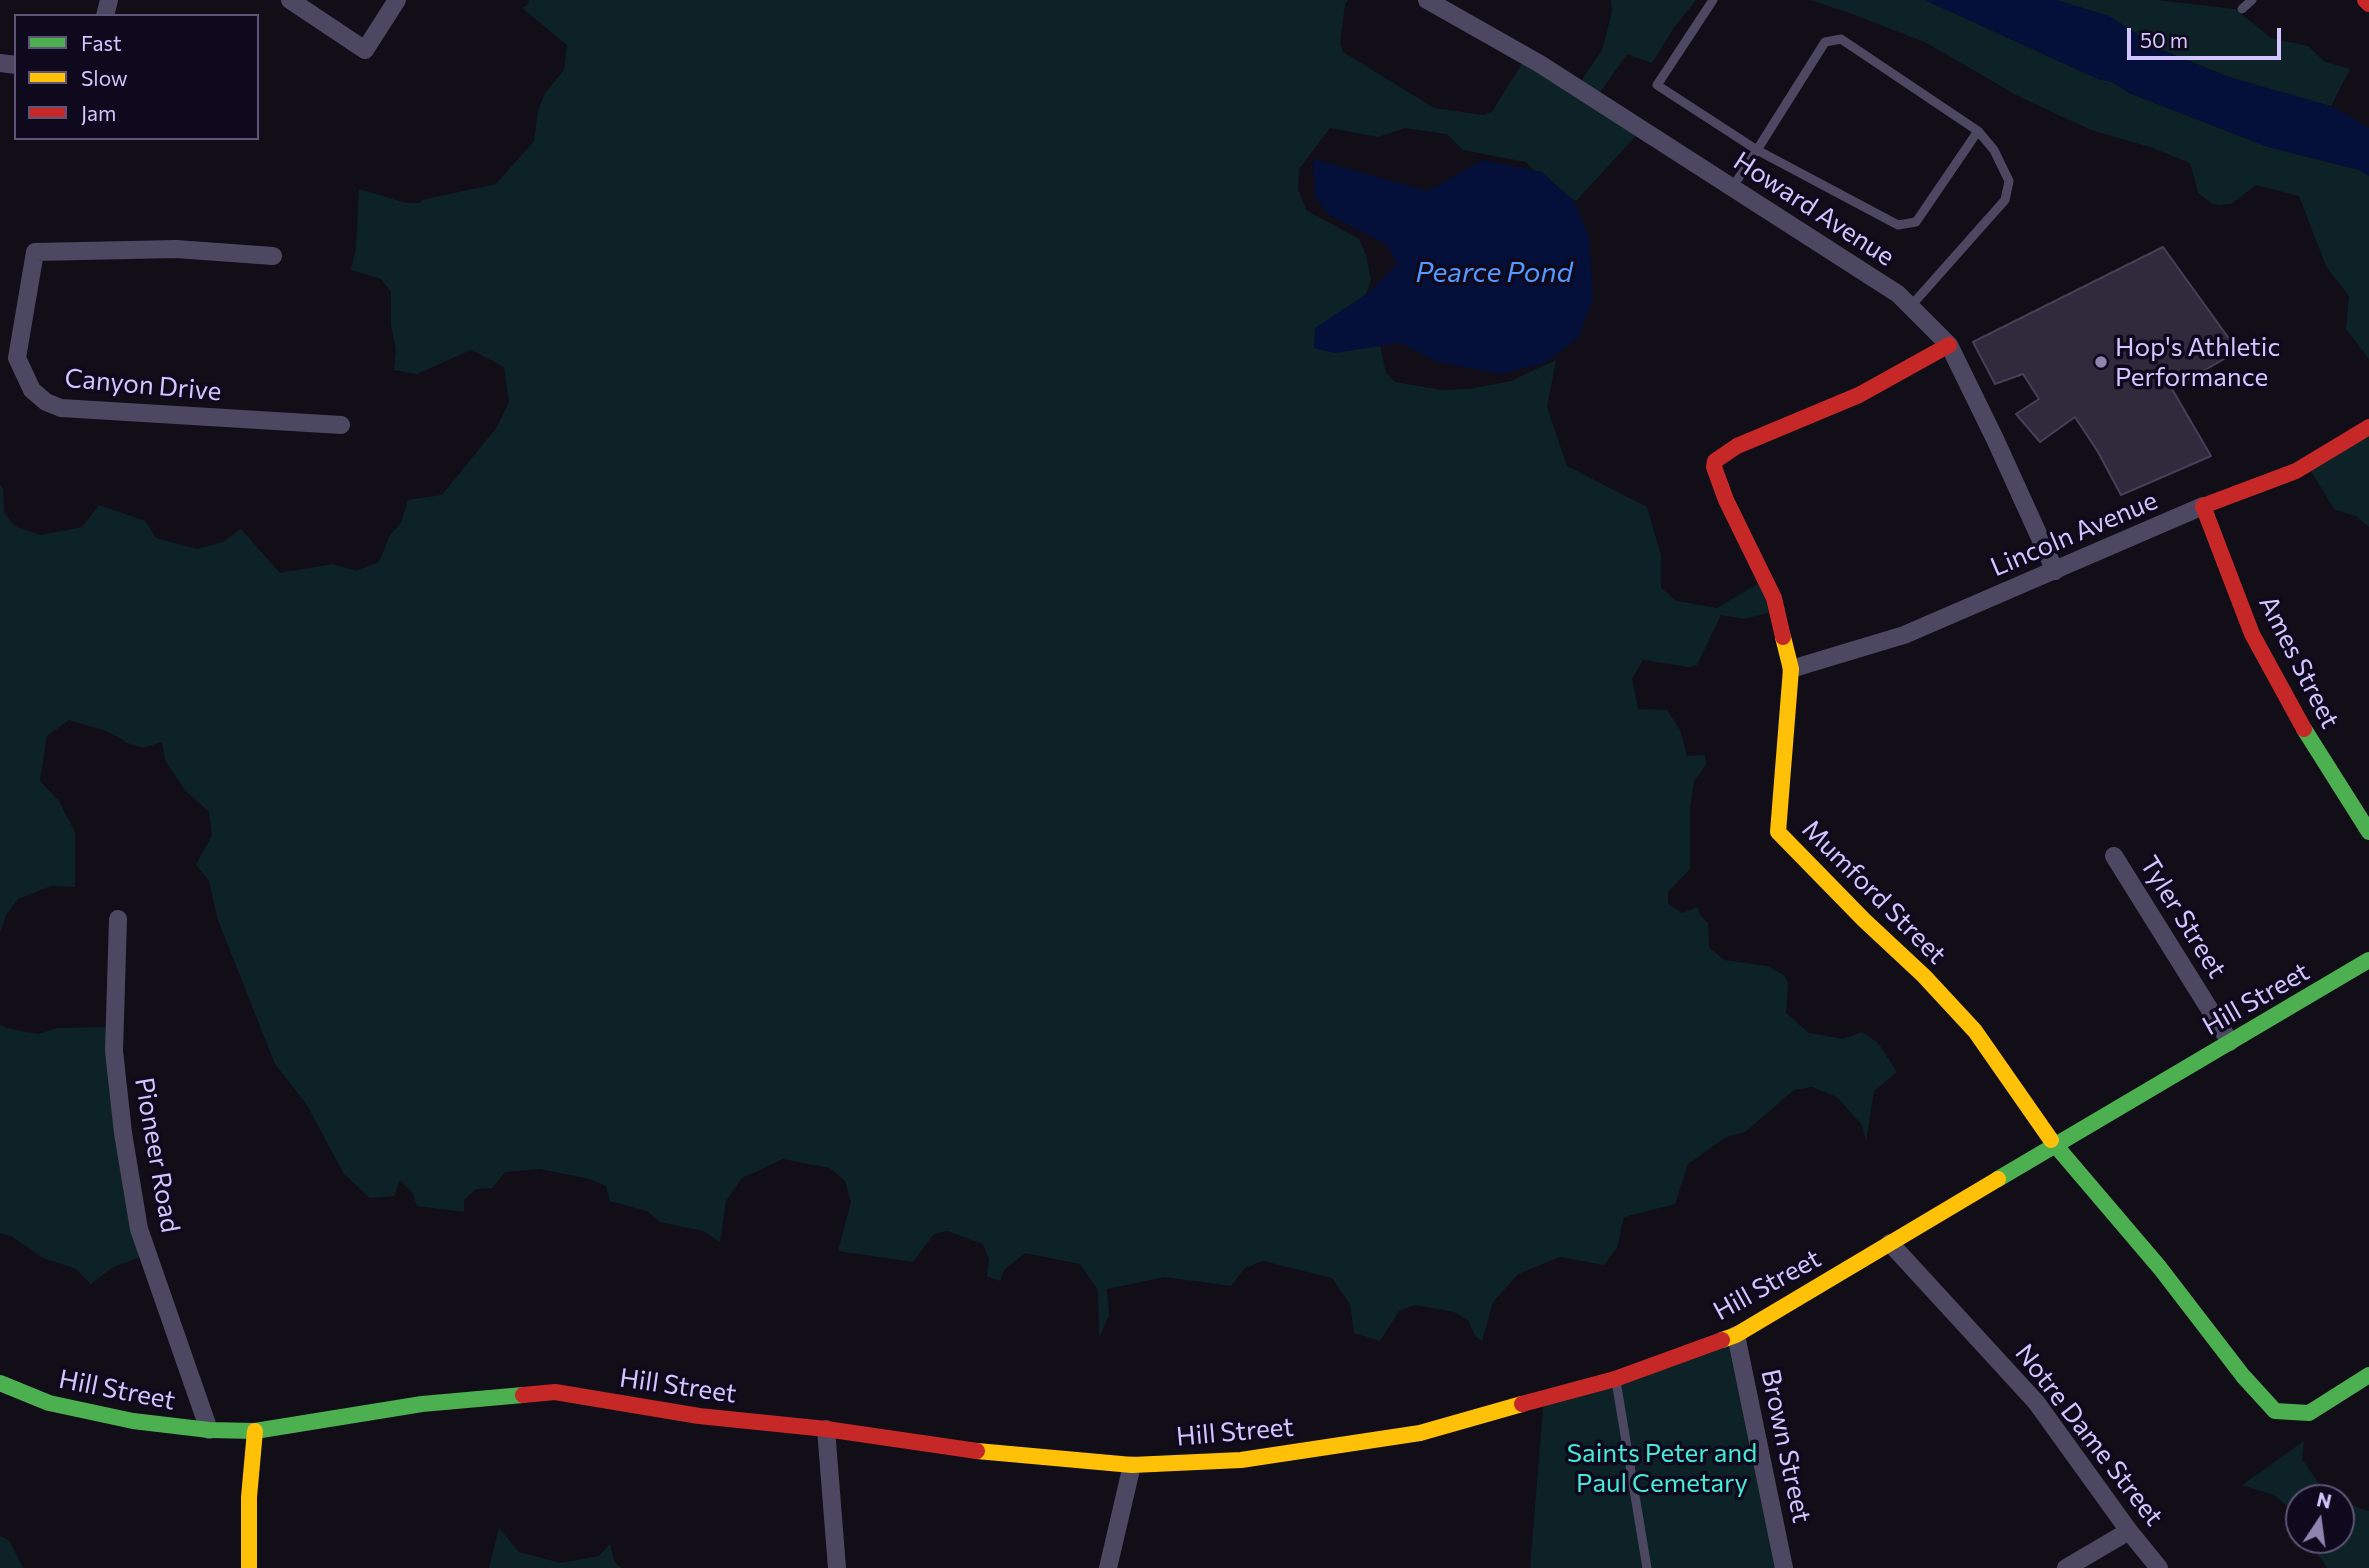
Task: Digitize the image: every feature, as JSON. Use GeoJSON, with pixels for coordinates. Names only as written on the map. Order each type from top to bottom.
{"type":"FeatureCollection","features":[{"type":"Feature","properties":{"kind":"street"},"geometry":{"type":"LineString","coordinates":[[290,0],[365,50],[397,0]]}},
{"type":"Feature","properties":{"kind":"street","name":"Howard Avenue"},"geometry":{"type":"LineString","coordinates":[[1427,0],[1540,64],[1898,294],[1949,345],[1996,439],[2055,571]]}},
{"type":"Feature","properties":{"kind":"street"},"geometry":{"type":"LineString","coordinates":[[2365,0],[2369,4]]}},
{"type":"Feature","properties":{"kind":"street","name":"Canyon Drive"},"geometry":{"type":"LineString","coordinates":[[273,256],[176,249],[35,252],[8,358],[32,390],[46,402],[61,408],[341,425]]}},
{"type":"Feature","properties":{"kind":"street","name":"Mumford Street"},"geometry":{"type":"LineString","coordinates":[[1949,345],[1859,395],[1737,446],[1715,461],[1714,467],[1726,500],[1774,598],[1791,669],[1778,832],[1864,920],[1924,976],[1975,1031],[2054,1145],[2160,1268],[2243,1376],[2275,1411],[2309,1413],[2369,1375]]}},
{"type":"Feature","properties":{"kind":"street","name":"Lincoln Avenue"},"geometry":{"type":"LineString","coordinates":[[1791,669],[1904,635],[2203,506],[2295,471],[2369,427]]}},
{"type":"Feature","properties":{"kind":"street","name":"Ames Street"},"geometry":{"type":"LineString","coordinates":[[2203,506],[2252,634],[2311,742],[2369,832]]}},
{"type":"Feature","properties":{"kind":"street","name":"Tyler Street"},"geometry":{"type":"LineString","coordinates":[[2114,856],[2230,1042]]}},
{"type":"Feature","properties":{"kind":"street","name":"Pioneer Road"},"geometry":{"type":"LineString","coordinates":[[118,919],[114,1051],[123,1133],[139,1229],[209,1430]]}},
{"type":"Feature","properties":{"kind":"street","name":"Hill Street"},"geometry":{"type":"LineString","coordinates":[[0,1383],[61,1405],[133,1421],[209,1430],[255,1431],[422,1404],[555,1392],[699,1416],[826,1429],[996,1454],[1132,1465],[1241,1460],[1420,1433],[1615,1380],[1736,1335],[2369,960]]}},
{"type":"Feature","properties":{"kind":"street","name":"Notre Dame Street"},"geometry":{"type":"LineString","coordinates":[[1890,1242],[2036,1402],[2159,1568]]}},
{"type":"Feature","properties":{"kind":"street","name":"Brown Street"},"geometry":{"type":"LineString","coordinates":[[1736,1335],[1784,1568]]}},
{"type":"Feature","properties":{"kind":"street"},"geometry":{"type":"LineString","coordinates":[[826,1429],[837,1568]]}},
{"type":"Feature","properties":{"kind":"street"},"geometry":{"type":"LineString","coordinates":[[248,1568],[249,1497],[255,1431]]}},
{"type":"Feature","properties":{"kind":"street"},"geometry":{"type":"LineString","coordinates":[[1108,1568],[1132,1465]]}},
{"type":"Feature","properties":{"kind":"street"},"geometry":{"type":"LineString","coordinates":[[2066,1568],[2129,1531]]}},
{"type":"Feature","properties":{"kind":"lane"},"geometry":{"type":"LineString","coordinates":[[1713,0],[1657,85],[1757,150],[1898,225],[1916,222],[1978,131]]}},
{"type":"Feature","properties":{"kind":"lane"},"geometry":{"type":"LineString","coordinates":[[2242,9],[2252,0]]}},
{"type":"Feature","properties":{"kind":"lane"},"geometry":{"type":"LineString","coordinates":[[1732,188],[1825,43],[1841,38],[1978,131],[1994,150],[2009,181],[2005,200],[1910,307]]}},
{"type":"Feature","properties":{"kind":"lane"},"geometry":{"type":"LineString","coordinates":[[1615,1380],[1647,1568]]}},
{"type":"Feature","properties":{"kind":"green space"},"geometry":{"type":"Polygon","coordinates":[[[529,0],[1348,0],[1345,4],[1340,43],[1343,52],[1434,108],[1483,115],[1492,112],[1526,57],[1579,84],[1602,50],[1612,12],[1611,0],[1696,0],[1673,29],[1652,63],[1627,54],[1599,94],[1642,129],[1576,201],[1544,182],[1526,162],[1463,150],[1447,134],[1405,128],[1378,137],[1330,128],[1299,169],[1298,189],[1306,210],[1359,239],[1366,255],[1371,280],[1357,322],[1380,345],[1386,373],[1395,382],[1441,390],[1469,389],[1511,381],[1556,360],[1547,407],[1567,466],[1647,507],[1661,555],[1661,588],[1677,601],[1717,608],[1764,580],[1779,610],[1744,619],[1721,615],[1697,665],[1689,667],[1643,660],[1632,679],[1638,709],[1667,710],[1680,730],[1687,756],[1705,755],[1706,765],[1694,781],[1690,808],[1690,869],[1668,892],[1668,904],[1682,913],[1698,907],[1700,915],[1708,923],[1709,947],[1724,960],[1767,966],[1784,975],[1788,983],[1786,1013],[1809,1033],[1843,1039],[1862,1032],[1878,1043],[1897,1072],[1874,1091],[1866,1142],[1862,1125],[1837,1097],[1812,1087],[1794,1090],[1745,1132],[1726,1137],[1688,1164],[1675,1204],[1624,1217],[1617,1248],[1604,1265],[1560,1257],[1518,1274],[1493,1302],[1482,1341],[1475,1336],[1468,1320],[1454,1312],[1415,1305],[1399,1311],[1380,1341],[1354,1333],[1350,1304],[1332,1278],[1263,1261],[1245,1268],[1231,1286],[1165,1277],[1107,1289],[1109,1315],[1099,1338],[1098,1290],[1080,1264],[1025,1253],[1004,1270],[1000,1281],[987,1276],[989,1259],[983,1244],[947,1231],[934,1234],[913,1262],[838,1251],[851,1202],[845,1181],[830,1168],[783,1159],[742,1178],[726,1201],[720,1242],[703,1231],[660,1222],[647,1211],[610,1201],[606,1186],[590,1179],[540,1169],[505,1172],[492,1188],[476,1189],[464,1200],[464,1212],[417,1206],[413,1194],[400,1180],[394,1196],[370,1198],[344,1174],[307,1105],[275,1064],[218,920],[209,881],[196,865],[212,835],[209,812],[185,790],[165,760],[162,742],[143,748],[124,742],[103,730],[69,720],[47,736],[40,781],[59,801],[75,832],[75,887],[51,886],[18,899],[6,915],[0,933],[0,484],[3,489],[4,512],[14,526],[41,535],[82,527],[99,505],[145,521],[156,538],[197,549],[223,542],[241,529],[280,573],[333,564],[356,571],[379,562],[390,535],[401,523],[408,500],[442,495],[497,427],[509,402],[504,367],[471,350],[417,374],[394,370],[396,350],[391,325],[391,292],[381,279],[351,270],[356,249],[359,189],[406,203],[419,203],[422,200],[496,184],[534,141],[538,111],[545,93],[564,70],[567,45],[522,8],[529,0]]]}},
{"type":"Feature","properties":{"kind":"green space"},"geometry":{"type":"Polygon","coordinates":[[[1810,0],[1925,0],[2098,79],[2112,82],[2129,93],[2268,147],[2359,170],[2369,176],[2369,359],[2346,329],[2349,296],[2326,266],[2299,196],[2256,185],[2231,204],[2211,203],[2198,193],[2190,163],[2150,147],[2091,130],[2016,95],[1927,43],[1810,0]]]}},
{"type":"Feature","properties":{"kind":"green space"},"geometry":{"type":"Polygon","coordinates":[[[2056,0],[2157,0],[2235,9],[2271,38],[2308,46],[2325,62],[2350,69],[2331,106],[2251,86],[2160,49],[2109,16],[2056,0]]]}},
{"type":"Feature","properties":{"kind":"green space"},"geometry":{"type":"Polygon","coordinates":[[[2369,429],[2369,527],[2357,517],[2334,509],[2308,466],[2369,429]]]}},
{"type":"Feature","properties":{"kind":"green space"},"geometry":{"type":"Polygon","coordinates":[[[0,1024],[6,1028],[38,1034],[58,1028],[114,1027],[144,1256],[113,1267],[91,1284],[76,1269],[41,1257],[13,1237],[0,1233],[0,1024]]]}},
{"type":"Feature","properties":{"kind":"green space","name":"Saints Peter and Paul Cemetary"},"geometry":{"type":"Polygon","coordinates":[[[1736,1335],[1784,1568],[1530,1568],[1544,1398],[1736,1335]]]}},
{"type":"Feature","properties":{"kind":"green space"},"geometry":{"type":"Polygon","coordinates":[[[2304,1441],[2302,1459],[2319,1484],[2285,1484],[2285,1504],[2274,1495],[2242,1485],[2304,1441]]]}},
{"type":"Feature","properties":{"kind":"green space"},"geometry":{"type":"Polygon","coordinates":[[[2355,1506],[2369,1511],[2369,1568],[2327,1568],[2317,1554],[2355,1554],[2355,1506]]]}},
{"type":"Feature","properties":{"kind":"green space"},"geometry":{"type":"Polygon","coordinates":[[[499,1528],[519,1552],[561,1563],[599,1556],[610,1544],[614,1561],[621,1568],[489,1568],[499,1528]]]}},
{"type":"Feature","properties":{"kind":"green space"},"geometry":{"type":"Polygon","coordinates":[[[0,1536],[9,1540],[23,1568],[0,1568],[0,1536]]]}},
{"type":"Feature","properties":{"kind":"water"},"geometry":{"type":"Polygon","coordinates":[[[1925,0],[2056,0],[2109,16],[2162,50],[2226,76],[2331,106],[2353,118],[2369,128],[2369,176],[2359,170],[2268,147],[2129,93],[2112,82],[2098,79],[1925,0]]]}},
{"type":"Feature","properties":{"kind":"water","name":"Pearce Pond"},"geometry":{"type":"Polygon","coordinates":[[[1313,159],[1428,191],[1483,160],[1542,172],[1573,200],[1589,237],[1593,299],[1578,338],[1545,363],[1502,374],[1437,362],[1400,343],[1335,353],[1314,348],[1315,328],[1368,293],[1397,264],[1386,244],[1329,215],[1315,197],[1313,159]]]}},
{"type":"Feature","properties":{"kind":"building","name":"Hop's Athletic Performance"},"geometry":{"type":"Polygon","coordinates":[[[2163,247],[2238,351],[2172,389],[2211,456],[2121,495],[2075,417],[2040,442],[2016,414],[2039,399],[2023,374],[1995,384],[1973,342],[2163,247]]]}},
{"type":"Feature","properties":{"kind":"traffic: fast"},"geometry":{"type":"LineString","coordinates":[[2304,729],[2369,832]]}},
{"type":"Feature","properties":{"kind":"traffic: fast"},"geometry":{"type":"LineString","coordinates":[[1998,1179],[2369,960]]}},
{"type":"Feature","properties":{"kind":"traffic: fast"},"geometry":{"type":"LineString","coordinates":[[2051,1140],[2160,1268],[2243,1376],[2275,1411],[2309,1413],[2369,1375]]}},
{"type":"Feature","properties":{"kind":"traffic: fast"},"geometry":{"type":"LineString","coordinates":[[0,1383],[49,1403],[133,1421],[209,1430],[255,1431],[422,1404],[523,1395]]}},
{"type":"Feature","properties":{"kind":"traffic: slow"},"geometry":{"type":"LineString","coordinates":[[1783,637],[1791,669],[1778,832],[1864,920],[1924,976],[1975,1031],[2051,1140]]}},
{"type":"Feature","properties":{"kind":"traffic: slow"},"geometry":{"type":"LineString","coordinates":[[1722,1340],[1736,1335],[1998,1179]]}},
{"type":"Feature","properties":{"kind":"traffic: slow"},"geometry":{"type":"LineString","coordinates":[[977,1451],[1132,1465],[1241,1460],[1420,1433],[1522,1404]]}},
{"type":"Feature","properties":{"kind":"traffic: slow"},"geometry":{"type":"LineString","coordinates":[[249,1568],[249,1497],[255,1431]]}},
{"type":"Feature","properties":{"kind":"traffic: jam"},"geometry":{"type":"LineString","coordinates":[[2365,0],[2369,4]]}},
{"type":"Feature","properties":{"kind":"traffic: jam"},"geometry":{"type":"LineString","coordinates":[[1783,637],[1774,598],[1726,500],[1714,467],[1715,461],[1737,446],[1859,395],[1949,345]]}},
{"type":"Feature","properties":{"kind":"traffic: jam"},"geometry":{"type":"LineString","coordinates":[[2304,729],[2252,634],[2203,506],[2296,471],[2369,427]]}},
{"type":"Feature","properties":{"kind":"traffic: jam"},"geometry":{"type":"LineString","coordinates":[[1522,1404],[1615,1379],[1722,1340]]}},
{"type":"Feature","properties":{"kind":"traffic: jam"},"geometry":{"type":"LineString","coordinates":[[523,1395],[555,1392],[699,1416],[826,1429],[977,1451]]}},
{"type":"Feature","properties":{"kind":"place","name":"Hop's Athletic Performance"},"geometry":{"type":"Point","coordinates":[2101,362]}}]}
